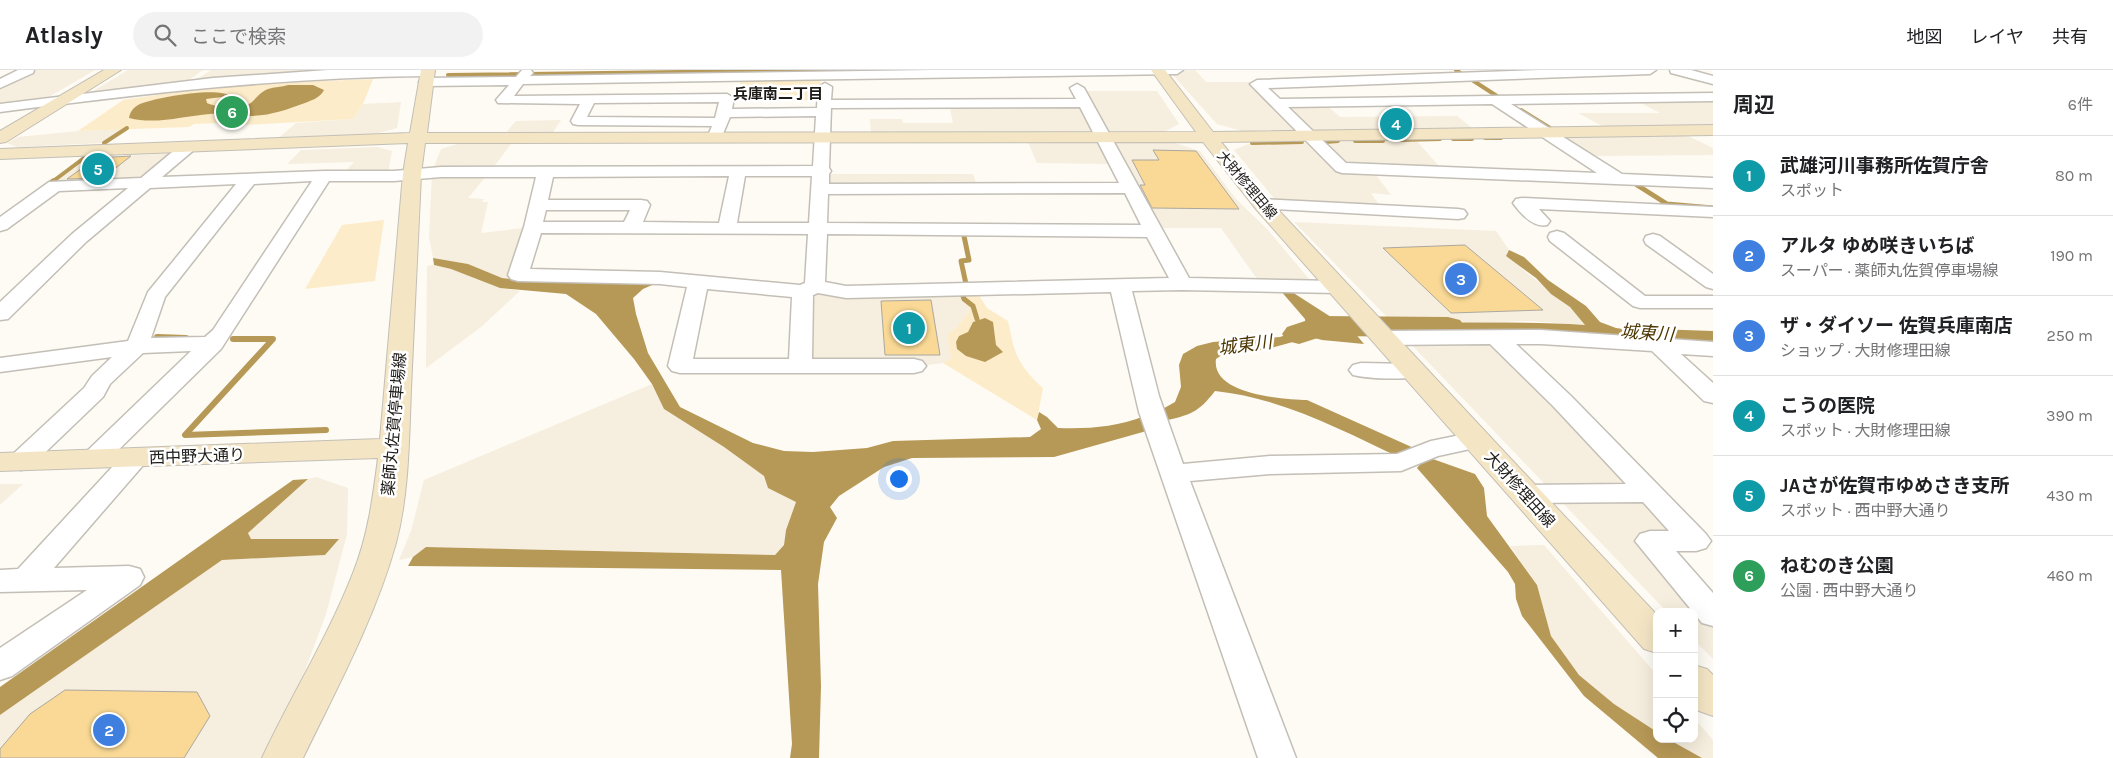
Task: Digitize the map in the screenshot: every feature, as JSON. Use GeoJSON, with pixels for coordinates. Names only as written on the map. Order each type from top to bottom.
{"type":"FeatureCollection","features":[{"type":"Feature","properties":{"kind":"street"},"geometry":{"type":"LineString","coordinates":[[0,138],[114,70]]}},
{"type":"Feature","properties":{"kind":"street"},"geometry":{"type":"LineString","coordinates":[[185,85],[206,70]]}},
{"type":"Feature","properties":{"kind":"street"},"geometry":{"type":"LineString","coordinates":[[589,99],[578,121],[722,117],[823,108],[898,89],[1070,73],[1164,70]]}},
{"type":"Feature","properties":{"kind":"street","name":"大財修理田線"},"geometry":{"type":"LineString","coordinates":[[1164,70],[1208,137],[1262,204],[1653,635]]}},
{"type":"Feature","properties":{"kind":"street"},"geometry":{"type":"LineString","coordinates":[[1311,70],[1325,81]]}},
{"type":"Feature","properties":{"kind":"street"},"geometry":{"type":"LineString","coordinates":[[1650,70],[1454,73],[1257,84],[1342,168],[1713,184]]}},
{"type":"Feature","properties":{"kind":"street"},"geometry":{"type":"LineString","coordinates":[[1676,70],[1713,80]]}},
{"type":"Feature","properties":{"kind":"street"},"geometry":{"type":"LineString","coordinates":[[0,74],[25,72]]}},
{"type":"Feature","properties":{"kind":"street"},"geometry":{"type":"LineString","coordinates":[[0,84],[25,72]]}},
{"type":"Feature","properties":{"kind":"street"},"geometry":{"type":"LineString","coordinates":[[0,108],[303,72],[427,76],[827,73],[898,89],[1085,103]]}},
{"type":"Feature","properties":{"kind":"street"},"geometry":{"type":"LineString","coordinates":[[800,366],[809,289],[819,228],[823,108],[827,73]]}},
{"type":"Feature","properties":{"kind":"street"},"geometry":{"type":"LineString","coordinates":[[1070,73],[1182,284]]}},
{"type":"Feature","properties":{"kind":"street"},"geometry":{"type":"LineString","coordinates":[[1454,73],[1619,180]]}},
{"type":"Feature","properties":{"kind":"street"},"geometry":{"type":"LineString","coordinates":[[526,74],[503,100],[727,98],[715,138]]}},
{"type":"Feature","properties":{"kind":"street","name":"薬師丸佐賀停車場線"},"geometry":{"type":"LineString","coordinates":[[282,758],[337,650],[370,573],[380,541],[388,502],[394,448],[412,174],[427,76]]}},
{"type":"Feature","properties":{"kind":"street"},"geometry":{"type":"LineString","coordinates":[[1276,102],[1713,97]]}},
{"type":"Feature","properties":{"kind":"street"},"geometry":{"type":"LineString","coordinates":[[0,154],[416,138],[1208,137],[1713,130]]}},
{"type":"Feature","properties":{"kind":"street"},"geometry":{"type":"LineString","coordinates":[[0,314],[79,238],[189,146]]}},
{"type":"Feature","properties":{"kind":"street"},"geometry":{"type":"LineString","coordinates":[[546,171],[533,227],[518,275],[660,278],[846,292],[1182,284],[1338,287]]}},
{"type":"Feature","properties":{"kind":"street"},"geometry":{"type":"LineString","coordinates":[[727,229],[738,171]]}},
{"type":"Feature","properties":{"kind":"street"},"geometry":{"type":"LineString","coordinates":[[0,225],[54,186],[441,172],[822,171]]}},
{"type":"Feature","properties":{"kind":"street"},"geometry":{"type":"LineString","coordinates":[[95,458],[213,344],[324,176]]}},
{"type":"Feature","properties":{"kind":"street"},"geometry":{"type":"LineString","coordinates":[[1555,178],[1588,206]]}},
{"type":"Feature","properties":{"kind":"street"},"geometry":{"type":"LineString","coordinates":[[11,461],[94,392],[100,381],[137,346],[155,296],[248,179]]}},
{"type":"Feature","properties":{"kind":"street"},"geometry":{"type":"LineString","coordinates":[[821,189],[1131,188]]}},
{"type":"Feature","properties":{"kind":"street"},"geometry":{"type":"LineString","coordinates":[[1540,221],[1522,203],[1713,212]]}},
{"type":"Feature","properties":{"kind":"street"},"geometry":{"type":"LineString","coordinates":[[1262,204],[1458,214]]}},
{"type":"Feature","properties":{"kind":"street"},"geometry":{"type":"LineString","coordinates":[[538,205],[641,205],[631,228]]}},
{"type":"Feature","properties":{"kind":"street"},"geometry":{"type":"LineString","coordinates":[[533,227],[1153,231]]}},
{"type":"Feature","properties":{"kind":"street"},"geometry":{"type":"LineString","coordinates":[[1556,237],[1640,302],[1713,302]]}},
{"type":"Feature","properties":{"kind":"street"},"geometry":{"type":"LineString","coordinates":[[1653,240],[1713,283]]}},
{"type":"Feature","properties":{"kind":"street"},"geometry":{"type":"LineString","coordinates":[[698,282],[680,366],[914,366]]}},
{"type":"Feature","properties":{"kind":"street"},"geometry":{"type":"LineString","coordinates":[[1120,285],[1130,323],[1138,368],[1154,419],[1277,758]]}},
{"type":"Feature","properties":{"kind":"street"},"geometry":{"type":"LineString","coordinates":[[1384,338],[1588,339],[1713,349]]}},
{"type":"Feature","properties":{"kind":"street"},"geometry":{"type":"LineString","coordinates":[[1497,338],[1562,401],[1696,541],[1650,541],[1713,614]]}},
{"type":"Feature","properties":{"kind":"street"},"geometry":{"type":"LineString","coordinates":[[0,365],[156,344],[213,344]]}},
{"type":"Feature","properties":{"kind":"street"},"geometry":{"type":"LineString","coordinates":[[1659,346],[1713,396]]}},
{"type":"Feature","properties":{"kind":"street"},"geometry":{"type":"LineString","coordinates":[[1361,370],[1412,371]]}},
{"type":"Feature","properties":{"kind":"street"},"geometry":{"type":"LineString","coordinates":[[1175,473],[1270,465],[1400,462],[1431,449],[1475,440]]}},
{"type":"Feature","properties":{"kind":"street","name":"西中野大通り"},"geometry":{"type":"LineString","coordinates":[[11,461],[394,448]]}},
{"type":"Feature","properties":{"kind":"street"},"geometry":{"type":"LineString","coordinates":[[13,581],[136,457]]}},
{"type":"Feature","properties":{"kind":"street"},"geometry":{"type":"LineString","coordinates":[[1525,494],[1650,493]]}},
{"type":"Feature","properties":{"kind":"street"},"geometry":{"type":"LineString","coordinates":[[0,666],[129,577],[13,581]]}},
{"type":"Feature","properties":{"kind":"shaded area"},"geometry":{"type":"Polygon","coordinates":[[[35,70],[95,70],[40,102],[0,107],[0,88],[35,70]]]}},
{"type":"Feature","properties":{"kind":"shaded area"},"geometry":{"type":"Polygon","coordinates":[[[128,70],[203,70],[183,84],[85,96],[128,70]]]}},
{"type":"Feature","properties":{"kind":"shaded area"},"geometry":{"type":"Polygon","coordinates":[[[211,70],[301,70],[293,74],[194,81],[211,70]]]}},
{"type":"Feature","properties":{"kind":"shaded area"},"geometry":{"type":"Polygon","coordinates":[[[1195,70],[1206,82],[1252,82],[1300,131],[1242,131],[1217,124],[1171,73],[1173,71],[1195,70]]]}},
{"type":"Feature","properties":{"kind":"shaded area"},"geometry":{"type":"Polygon","coordinates":[[[741,78],[821,78],[819,100],[745,101],[738,96],[741,78]]]}},
{"type":"Feature","properties":{"kind":"shaded area"},"geometry":{"type":"Polygon","coordinates":[[[373,79],[363,104],[353,119],[243,125],[244,122],[194,124],[189,127],[78,131],[123,100],[177,92],[272,83],[373,79]]]}},
{"type":"Feature","properties":{"kind":"shaded area"},"geometry":{"type":"Polygon","coordinates":[[[1084,91],[1157,91],[1179,124],[1164,132],[1111,132],[1104,129],[1084,91]]]}},
{"type":"Feature","properties":{"kind":"shaded area"},"geometry":{"type":"Polygon","coordinates":[[[1713,99],[1713,126],[1604,127],[1578,113],[1660,113],[1635,100],[1713,99]]]}},
{"type":"Feature","properties":{"kind":"shaded area"},"geometry":{"type":"Polygon","coordinates":[[[401,102],[397,128],[375,134],[280,137],[296,123],[353,119],[363,104],[401,102]]]}},
{"type":"Feature","properties":{"kind":"shaded area"},"geometry":{"type":"Polygon","coordinates":[[[1324,103],[1340,117],[1457,116],[1473,129],[1311,131],[1282,104],[1324,103]]]}},
{"type":"Feature","properties":{"kind":"shaded area"},"geometry":{"type":"Polygon","coordinates":[[[949,104],[1082,105],[1093,132],[871,134],[870,119],[902,119],[903,123],[953,123],[949,104]]]}},
{"type":"Feature","properties":{"kind":"shaded area"},"geometry":{"type":"Polygon","coordinates":[[[561,120],[552,134],[504,135],[516,121],[561,120]]]}},
{"type":"Feature","properties":{"kind":"shaded area"},"geometry":{"type":"Polygon","coordinates":[[[125,129],[104,143],[17,147],[7,143],[18,137],[78,131],[125,129]]]}},
{"type":"Feature","properties":{"kind":"shaded area"},"geometry":{"type":"Polygon","coordinates":[[[1686,135],[1713,148],[1713,155],[1593,156],[1562,136],[1686,135]]]}},
{"type":"Feature","properties":{"kind":"shaded area"},"geometry":{"type":"Polygon","coordinates":[[[1415,139],[1443,171],[1345,167],[1319,141],[1415,139]]]}},
{"type":"Feature","properties":{"kind":"shaded area"},"geometry":{"type":"Polygon","coordinates":[[[1028,142],[1094,142],[1102,144],[1112,164],[1037,163],[1028,142]]]}},
{"type":"Feature","properties":{"kind":"shaded area"},"geometry":{"type":"Polygon","coordinates":[[[1116,142],[1171,142],[1200,151],[1236,199],[1267,229],[1314,285],[1260,283],[1221,228],[1158,228],[1113,144],[1116,142]]]}},
{"type":"Feature","properties":{"kind":"shaded area"},"geometry":{"type":"Polygon","coordinates":[[[461,143],[512,143],[492,169],[433,169],[441,149],[461,143]]]}},
{"type":"Feature","properties":{"kind":"shaded area"},"geometry":{"type":"Polygon","coordinates":[[[1310,143],[1338,170],[1373,171],[1391,195],[1371,193],[1381,208],[1278,203],[1234,150],[1248,144],[1310,143]]]}},
{"type":"Feature","properties":{"kind":"shaded area"},"geometry":{"type":"Polygon","coordinates":[[[377,147],[392,151],[388,173],[344,173],[354,162],[287,164],[301,150],[377,147]]]}},
{"type":"Feature","properties":{"kind":"shaded area"},"geometry":{"type":"Polygon","coordinates":[[[175,153],[143,179],[50,184],[84,158],[175,153]]]}},
{"type":"Feature","properties":{"kind":"shaded area"},"geometry":{"type":"Polygon","coordinates":[[[432,174],[488,174],[468,198],[484,199],[482,202],[488,202],[481,233],[524,228],[512,279],[502,278],[468,264],[433,258],[429,237],[432,174]]]}},
{"type":"Feature","properties":{"kind":"shaded area"},"geometry":{"type":"Polygon","coordinates":[[[827,174],[973,174],[977,186],[827,187],[827,174]]]}},
{"type":"Feature","properties":{"kind":"shaded area"},"geometry":{"type":"Polygon","coordinates":[[[384,220],[375,281],[305,289],[342,225],[384,220]]]}},
{"type":"Feature","properties":{"kind":"shaded area"},"geometry":{"type":"Polygon","coordinates":[[[1294,222],[1496,231],[1509,250],[1507,253],[1521,268],[1570,307],[1586,325],[1529,321],[1460,323],[1390,320],[1294,222]]]}},
{"type":"Feature","properties":{"kind":"shaded area"},"geometry":{"type":"Polygon","coordinates":[[[434,265],[451,269],[500,288],[520,291],[481,327],[426,368],[427,266],[434,265]]]}},
{"type":"Feature","properties":{"kind":"shaded area"},"geometry":{"type":"Polygon","coordinates":[[[975,289],[987,308],[1008,321],[1018,358],[1043,388],[1037,420],[943,363],[951,358],[947,334],[956,328],[970,311],[962,293],[975,289]]]}},
{"type":"Feature","properties":{"kind":"shaded area"},"geometry":{"type":"Polygon","coordinates":[[[822,292],[829,295],[962,293],[970,311],[956,328],[947,334],[951,358],[943,363],[920,366],[807,360],[811,294],[822,292]]]}},
{"type":"Feature","properties":{"kind":"shaded area"},"geometry":{"type":"Polygon","coordinates":[[[1408,341],[1496,341],[1684,535],[1641,536],[1713,622],[1713,659],[1698,644],[1698,608],[1663,608],[1408,341]]]}},
{"type":"Feature","properties":{"kind":"shaded area"},"geometry":{"type":"Polygon","coordinates":[[[652,384],[664,409],[724,447],[764,476],[768,488],[796,501],[786,530],[784,545],[775,555],[427,547],[413,557],[399,560],[411,531],[424,480],[652,384]]]}},
{"type":"Feature","properties":{"kind":"shaded area"},"geometry":{"type":"Polygon","coordinates":[[[316,477],[348,488],[347,534],[326,614],[300,684],[264,758],[0,758],[0,715],[222,560],[325,555],[338,539],[250,539],[248,533],[308,479],[316,477]]]}},
{"type":"Feature","properties":{"kind":"shaded area"},"geometry":{"type":"Polygon","coordinates":[[[0,484],[23,484],[0,505],[0,484]]]}},
{"type":"Feature","properties":{"kind":"shaded area"},"geometry":{"type":"Polygon","coordinates":[[[1544,545],[1653,670],[1653,729],[1614,704],[1579,675],[1551,636],[1537,585],[1510,546],[1544,545]]]}},
{"type":"Feature","properties":{"kind":"shaded area"},"geometry":{"type":"Polygon","coordinates":[[[1698,723],[1713,740],[1713,758],[1702,758],[1675,743],[1698,743],[1698,723]]]}},
{"type":"Feature","properties":{"kind":"water"},"geometry":{"type":"Polygon","coordinates":[[[288,85],[313,85],[324,90],[318,97],[310,101],[264,115],[210,114],[149,121],[129,118],[136,106],[156,99],[213,92],[230,96],[206,99],[207,103],[224,107],[237,107],[249,104],[268,89],[288,85]]]}},
{"type":"Feature","properties":{"kind":"water"},"geometry":{"type":"Polygon","coordinates":[[[1509,250],[1524,257],[1548,280],[1586,306],[1600,322],[1616,328],[1643,332],[1655,329],[1713,331],[1713,342],[1660,340],[1566,331],[1413,332],[1398,330],[1390,320],[1585,325],[1570,307],[1551,294],[1536,278],[1506,256],[1509,250]]]}},
{"type":"Feature","properties":{"kind":"water"},"geometry":{"type":"Polygon","coordinates":[[[433,258],[468,264],[502,278],[525,281],[634,284],[659,282],[643,289],[633,298],[648,353],[680,407],[753,443],[784,451],[813,452],[867,448],[893,441],[1030,437],[1041,429],[1037,420],[1039,412],[1058,428],[1102,427],[1145,416],[1150,430],[1054,457],[912,458],[884,467],[839,496],[830,507],[837,518],[824,542],[818,584],[821,686],[819,758],[790,758],[792,744],[781,570],[408,566],[413,557],[426,547],[775,555],[784,545],[786,530],[796,502],[768,488],[764,476],[724,447],[664,409],[652,384],[634,359],[596,314],[566,294],[500,288],[451,269],[434,265],[433,258]]]}},
{"type":"Feature","properties":{"kind":"water"},"geometry":{"type":"Polygon","coordinates":[[[1280,290],[1292,292],[1331,317],[1344,320],[1364,344],[1322,340],[1311,337],[1267,349],[1222,355],[1216,359],[1217,371],[1236,388],[1266,396],[1307,400],[1416,449],[1401,458],[1333,426],[1287,408],[1264,400],[1215,391],[1204,404],[1193,412],[1163,421],[1159,411],[1175,402],[1181,387],[1179,365],[1183,354],[1197,346],[1213,342],[1280,337],[1306,328],[1305,319],[1280,290]]]}},
{"type":"Feature","properties":{"kind":"water"},"geometry":{"type":"Polygon","coordinates":[[[985,318],[993,322],[996,345],[1003,352],[985,362],[966,356],[957,349],[956,342],[959,336],[968,332],[973,322],[985,318]]]}},
{"type":"Feature","properties":{"kind":"water"},"geometry":{"type":"Polygon","coordinates":[[[1430,458],[1475,474],[1484,488],[1487,516],[1537,585],[1551,636],[1579,675],[1614,704],[1653,729],[1653,743],[1675,743],[1702,758],[1658,758],[1584,696],[1522,616],[1516,599],[1515,584],[1508,572],[1417,468],[1422,462],[1430,458]]]}},
{"type":"Feature","properties":{"kind":"water"},"geometry":{"type":"Polygon","coordinates":[[[308,479],[248,533],[251,539],[339,539],[325,555],[222,560],[0,715],[0,687],[293,480],[308,479]]]}},
{"type":"Feature","properties":{"kind":"building"},"geometry":{"type":"Polygon","coordinates":[[[1153,150],[1196,151],[1239,209],[1152,208],[1140,185],[1145,185],[1132,160],[1159,160],[1153,150]]]}},
{"type":"Feature","properties":{"kind":"building"},"geometry":{"type":"Polygon","coordinates":[[[131,156],[103,178],[67,179],[96,158],[131,156]]]}},
{"type":"Feature","properties":{"kind":"building"},"geometry":{"type":"Polygon","coordinates":[[[1465,245],[1543,310],[1451,313],[1383,248],[1465,245]]]}},
{"type":"Feature","properties":{"kind":"building"},"geometry":{"type":"Polygon","coordinates":[[[931,300],[940,355],[885,355],[881,301],[931,300]]]}},
{"type":"Feature","properties":{"kind":"building"},"geometry":{"type":"Polygon","coordinates":[[[65,690],[197,692],[210,716],[184,758],[0,758],[0,749],[30,714],[65,690]]]}},
{"type":"Feature","properties":{"kind":"waterway"},"geometry":{"type":"LineString","coordinates":[[448,75],[835,70]]}},
{"type":"Feature","properties":{"kind":"waterway"},"geometry":{"type":"LineString","coordinates":[[1456,70],[1462,74]]}},
{"type":"Feature","properties":{"kind":"waterway"},"geometry":{"type":"LineString","coordinates":[[1469,78],[1500,98]]}},
{"type":"Feature","properties":{"kind":"waterway"},"geometry":{"type":"LineString","coordinates":[[1521,110],[1550,128]]}},
{"type":"Feature","properties":{"kind":"waterway"},"geometry":{"type":"LineString","coordinates":[[104,143],[127,128]]}},
{"type":"Feature","properties":{"kind":"waterway"},"geometry":{"type":"LineString","coordinates":[[1485,138],[1501,138]]}},
{"type":"Feature","properties":{"kind":"waterway"},"geometry":{"type":"LineString","coordinates":[[1399,140],[1440,139]]}},
{"type":"Feature","properties":{"kind":"waterway"},"geometry":{"type":"LineString","coordinates":[[1453,139],[1472,139]]}},
{"type":"Feature","properties":{"kind":"waterway"},"geometry":{"type":"LineString","coordinates":[[1325,142],[1338,141]]}},
{"type":"Feature","properties":{"kind":"waterway"},"geometry":{"type":"LineString","coordinates":[[1355,141],[1383,141]]}},
{"type":"Feature","properties":{"kind":"waterway"},"geometry":{"type":"LineString","coordinates":[[1252,143],[1302,142]]}},
{"type":"Feature","properties":{"kind":"waterway"},"geometry":{"type":"LineString","coordinates":[[52,182],[84,158]]}},
{"type":"Feature","properties":{"kind":"waterway"},"geometry":{"type":"LineString","coordinates":[[46,186],[53,181]]}},
{"type":"Feature","properties":{"kind":"waterway"},"geometry":{"type":"LineString","coordinates":[[1637,185],[1667,204],[1713,208]]}},
{"type":"Feature","properties":{"kind":"waterway"},"geometry":{"type":"LineString","coordinates":[[964,236],[969,260],[961,261],[966,284]]}},
{"type":"Feature","properties":{"kind":"waterway"},"geometry":{"type":"LineString","coordinates":[[962,293],[964,299],[973,306],[977,319]]}},
{"type":"Feature","properties":{"kind":"waterway","name":"城東川"},"geometry":{"type":"LineString","coordinates":[[1299,334],[1320,326],[1448,327]]}},
{"type":"Feature","properties":{"kind":"waterway"},"geometry":{"type":"LineString","coordinates":[[157,337],[186,338]]}},
{"type":"Feature","properties":{"kind":"waterway"},"geometry":{"type":"LineString","coordinates":[[233,339],[273,339],[185,435],[326,430]]}},
{"type":"Feature","properties":{"kind":"place","name":"ねむのき公園"},"geometry":{"type":"Point","coordinates":[232,112]}},
{"type":"Feature","properties":{"kind":"place","name":"こうの医院"},"geometry":{"type":"Point","coordinates":[1396,124]}},
{"type":"Feature","properties":{"kind":"place","name":"JAさが佐賀市ゆめさき支所"},"geometry":{"type":"Point","coordinates":[98,169]}},
{"type":"Feature","properties":{"kind":"place","name":"ザ・ダイソー 佐賀兵庫南店"},"geometry":{"type":"Point","coordinates":[1461,279]}},
{"type":"Feature","properties":{"kind":"place","name":"武雄河川事務所佐賀庁舎"},"geometry":{"type":"Point","coordinates":[909,328]}},
{"type":"Feature","properties":{"kind":"place","name":"アルタ ゆめ咲きいちば"},"geometry":{"type":"Point","coordinates":[109,730]}},
{"type":"Feature","properties":{"kind":"district","name":"兵庫南二丁目"},"geometry":{"type":"Point","coordinates":[778,94]}}]}
